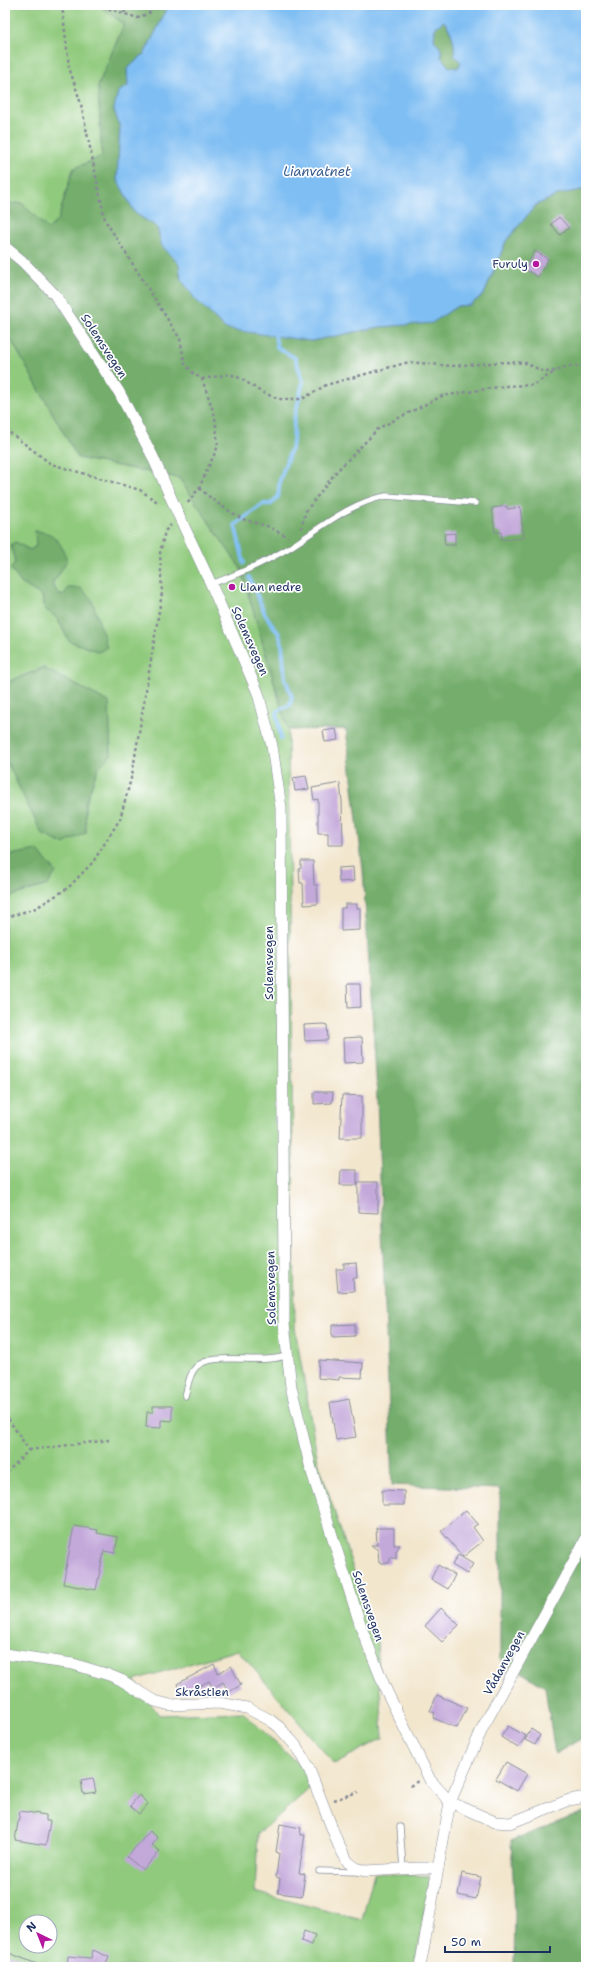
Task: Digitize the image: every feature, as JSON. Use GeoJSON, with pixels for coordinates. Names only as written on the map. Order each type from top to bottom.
{"type":"FeatureCollection","features":[{"type":"Feature","properties":{"kind":"street","name":"Solemsvegen"},"geometry":{"type":"LineString","coordinates":[[5,247],[22,261],[55,295],[119,392],[152,455],[211,584],[258,694],[272,746],[281,808],[284,1323],[291,1387],[311,1469],[362,1630],[386,1690],[420,1763],[430,1780],[450,1802]]}},
{"type":"Feature","properties":{"kind":"street","name":"Vådanvegen"},"geometry":{"type":"LineString","coordinates":[[420,1967],[450,1802],[483,1728],[586,1539]]}},
{"type":"Feature","properties":{"kind":"street","name":"Skråstien"},"geometry":{"type":"LineString","coordinates":[[5,1654],[73,1664],[109,1675],[155,1701],[170,1705],[219,1703],[247,1708],[270,1720],[288,1736],[309,1769],[344,1856],[356,1868],[365,1872]]}},
{"type":"Feature","properties":{"kind":"street"},"geometry":{"type":"LineString","coordinates":[[450,1802],[495,1822],[510,1823],[569,1800],[586,1797]]}},
{"type":"Feature","properties":{"kind":"street"},"geometry":{"type":"LineString","coordinates":[[365,1872],[438,1868]]}},
{"type":"Feature","properties":{"kind":"lane"},"geometry":{"type":"LineString","coordinates":[[211,584],[264,563],[345,512],[374,498],[386,496],[475,503]]}},
{"type":"Feature","properties":{"kind":"lane"},"geometry":{"type":"LineString","coordinates":[[185,1396],[191,1376],[196,1367],[203,1362],[226,1359],[271,1359],[281,1358],[288,1355]]}},
{"type":"Feature","properties":{"kind":"lane"},"geometry":{"type":"LineString","coordinates":[[400,1827],[403,1869]]}},
{"type":"Feature","properties":{"kind":"lane"},"geometry":{"type":"LineString","coordinates":[[319,1871],[365,1872]]}},
{"type":"Feature","properties":{"kind":"path"},"geometry":{"type":"LineString","coordinates":[[5,918],[36,908],[68,888],[93,862],[120,819],[132,775],[162,593],[160,553],[165,532],[179,516],[199,488],[218,446],[214,416],[202,379],[194,374],[185,364],[180,339],[104,220],[81,104],[69,67],[62,5]]}},
{"type":"Feature","properties":{"kind":"path"},"geometry":{"type":"LineString","coordinates":[[97,5],[112,7],[138,18],[151,12],[154,5]]}},
{"type":"Feature","properties":{"kind":"path"},"geometry":{"type":"LineString","coordinates":[[124,13],[128,5]]}},
{"type":"Feature","properties":{"kind":"path"},"geometry":{"type":"LineString","coordinates":[[202,379],[230,374],[242,379],[261,392],[279,399],[302,399],[326,385],[409,362],[452,366],[505,362],[526,363],[544,372],[556,371]]}},
{"type":"Feature","properties":{"kind":"path"},"geometry":{"type":"LineString","coordinates":[[199,488],[217,503],[242,519],[267,526],[297,542],[306,511],[336,472],[379,428],[442,396],[505,386],[533,385],[556,371],[568,366],[586,366]]}},
{"type":"Feature","properties":{"kind":"path"},"geometry":{"type":"LineString","coordinates":[[5,429],[51,464],[140,490],[179,516]]}},
{"type":"Feature","properties":{"kind":"path"},"geometry":{"type":"LineString","coordinates":[[5,1414],[29,1450]]}},
{"type":"Feature","properties":{"kind":"path"},"geometry":{"type":"LineString","coordinates":[[5,1474],[29,1450],[109,1440]]}},
{"type":"Feature","properties":{"kind":"path"},"geometry":{"type":"LineString","coordinates":[[325,1806],[344,1795],[358,1792]]}},
{"type":"Feature","properties":{"kind":"green space"},"geometry":{"type":"Polygon","coordinates":[[[5,5],[98,5],[124,24],[98,86],[102,156],[73,169],[58,220],[48,230],[22,203],[5,204],[5,5]]]}},
{"type":"Feature","properties":{"kind":"green space"},"geometry":{"type":"Polygon","coordinates":[[[98,5],[169,5],[145,53],[127,69],[128,86],[114,109],[120,128],[117,179],[135,213],[157,227],[162,246],[179,264],[181,279],[275,335],[311,341],[379,327],[432,322],[457,306],[470,305],[484,294],[506,241],[536,205],[560,194],[586,189],[586,1736],[555,1754],[545,1687],[500,1659],[500,1489],[392,1485],[376,1075],[363,870],[346,729],[288,730],[241,569],[179,478],[78,458],[5,329],[5,204],[22,203],[48,229],[58,220],[73,169],[102,156],[98,86],[124,24],[98,5]]]}},
{"type":"Feature","properties":{"kind":"green space"},"geometry":{"type":"Polygon","coordinates":[[[444,21],[452,37],[454,55],[461,62],[458,68],[449,67],[441,57],[441,49],[434,40],[435,28],[444,21]]]}},
{"type":"Feature","properties":{"kind":"green space"},"geometry":{"type":"Polygon","coordinates":[[[5,329],[78,458],[179,478],[241,569],[288,730],[295,1328],[318,1461],[377,1642],[383,1738],[334,1764],[238,1650],[134,1680],[159,1715],[243,1712],[317,1782],[258,1834],[255,1892],[362,1920],[374,1873],[429,1876],[416,1967],[5,1967],[5,898],[48,885],[37,851],[5,856],[5,758],[42,834],[86,833],[85,804],[98,768],[111,755],[108,702],[43,668],[5,683],[5,329]],[[15,542],[15,562],[11,569],[21,583],[42,596],[45,609],[57,618],[69,641],[64,595],[59,595],[52,583],[60,573],[36,546],[30,550],[15,542]]]}},
{"type":"Feature","properties":{"kind":"green space"},"geometry":{"type":"Polygon","coordinates":[[[35,531],[48,533],[53,536],[62,548],[67,560],[60,573],[52,583],[59,595],[64,595],[68,588],[81,588],[92,600],[107,647],[99,652],[69,641],[57,618],[45,609],[42,596],[21,583],[11,569],[15,562],[11,545],[15,542],[30,550],[36,546],[35,531]]]}},
{"type":"Feature","properties":{"kind":"green space"},"geometry":{"type":"Polygon","coordinates":[[[43,668],[109,702],[111,755],[98,768],[85,804],[86,833],[63,844],[42,834],[5,758],[5,683],[43,668]]]}},
{"type":"Feature","properties":{"kind":"green space"},"geometry":{"type":"Polygon","coordinates":[[[37,850],[56,872],[48,885],[5,898],[5,856],[37,850]]]}},
{"type":"Feature","properties":{"kind":"green space"},"geometry":{"type":"Polygon","coordinates":[[[586,1811],[586,1967],[514,1967],[515,1912],[511,1841],[586,1811]]]}},
{"type":"Feature","properties":{"kind":"water","name":"Lianvatnet"},"geometry":{"type":"Polygon","coordinates":[[[169,5],[586,5],[586,189],[560,194],[536,205],[506,241],[484,294],[470,305],[457,306],[432,323],[379,327],[311,341],[226,329],[195,299],[181,279],[179,264],[162,246],[157,227],[135,213],[117,179],[120,128],[114,109],[118,92],[128,86],[127,69],[145,53],[169,5]],[[444,21],[435,28],[434,40],[441,49],[441,57],[449,67],[458,68],[461,62],[454,55],[454,41],[444,21]]]}},
{"type":"Feature","properties":{"kind":"building"},"geometry":{"type":"Polygon","coordinates":[[[559,217],[569,228],[560,235],[551,224],[559,217]]]}},
{"type":"Feature","properties":{"kind":"building","name":"Furuly"},"geometry":{"type":"Polygon","coordinates":[[[535,251],[548,259],[538,277],[525,269],[535,251]]]}},
{"type":"Feature","properties":{"kind":"building"},"geometry":{"type":"Polygon","coordinates":[[[507,506],[507,509],[520,507],[524,538],[502,540],[501,532],[495,532],[492,508],[507,506]]]}},
{"type":"Feature","properties":{"kind":"building"},"geometry":{"type":"Polygon","coordinates":[[[455,533],[455,545],[445,545],[444,534],[455,533]]]}},
{"type":"Feature","properties":{"kind":"building"},"geometry":{"type":"Polygon","coordinates":[[[336,729],[338,740],[325,742],[323,731],[336,729]]]}},
{"type":"Feature","properties":{"kind":"building"},"geometry":{"type":"Polygon","coordinates":[[[306,776],[309,789],[295,791],[293,778],[306,776]]]}},
{"type":"Feature","properties":{"kind":"building"},"geometry":{"type":"Polygon","coordinates":[[[340,783],[343,845],[328,845],[328,833],[318,833],[318,799],[314,800],[312,788],[340,783]]]}},
{"type":"Feature","properties":{"kind":"building"},"geometry":{"type":"Polygon","coordinates":[[[301,861],[313,861],[314,885],[317,885],[318,904],[304,905],[303,883],[300,883],[299,869],[301,868],[301,861]]]}},
{"type":"Feature","properties":{"kind":"building"},"geometry":{"type":"Polygon","coordinates":[[[353,867],[354,881],[339,882],[338,868],[353,867]]]}},
{"type":"Feature","properties":{"kind":"building"},"geometry":{"type":"Polygon","coordinates":[[[345,904],[357,904],[357,908],[360,908],[360,930],[341,931],[341,908],[345,908],[345,904]]]}},
{"type":"Feature","properties":{"kind":"building"},"geometry":{"type":"Polygon","coordinates":[[[347,984],[360,984],[361,1007],[348,1008],[347,984]]]}},
{"type":"Feature","properties":{"kind":"building"},"geometry":{"type":"Polygon","coordinates":[[[304,1025],[327,1025],[328,1040],[305,1041],[304,1025]]]}},
{"type":"Feature","properties":{"kind":"building"},"geometry":{"type":"Polygon","coordinates":[[[362,1037],[363,1062],[344,1063],[343,1038],[362,1037]]]}},
{"type":"Feature","properties":{"kind":"building"},"geometry":{"type":"Polygon","coordinates":[[[314,1092],[333,1092],[332,1103],[314,1104],[314,1092]]]}},
{"type":"Feature","properties":{"kind":"building"},"geometry":{"type":"Polygon","coordinates":[[[342,1095],[362,1096],[362,1138],[340,1138],[342,1095]]]}},
{"type":"Feature","properties":{"kind":"building"},"geometry":{"type":"Polygon","coordinates":[[[341,1170],[357,1170],[357,1185],[340,1185],[341,1170]]]}},
{"type":"Feature","properties":{"kind":"building"},"geometry":{"type":"Polygon","coordinates":[[[358,1182],[378,1182],[378,1213],[358,1212],[358,1182]]]}},
{"type":"Feature","properties":{"kind":"building"},"geometry":{"type":"Polygon","coordinates":[[[356,1263],[357,1278],[353,1278],[354,1291],[338,1292],[336,1269],[344,1269],[344,1264],[356,1263]]]}},
{"type":"Feature","properties":{"kind":"building"},"geometry":{"type":"Polygon","coordinates":[[[355,1324],[355,1336],[332,1337],[332,1325],[355,1324]]]}},
{"type":"Feature","properties":{"kind":"building"},"geometry":{"type":"Polygon","coordinates":[[[319,1360],[363,1363],[362,1378],[339,1377],[339,1380],[318,1378],[319,1360]]]}},
{"type":"Feature","properties":{"kind":"building"},"geometry":{"type":"Polygon","coordinates":[[[349,1399],[356,1437],[336,1440],[330,1403],[349,1399]]]}},
{"type":"Feature","properties":{"kind":"building"},"geometry":{"type":"Polygon","coordinates":[[[153,1406],[172,1406],[172,1421],[161,1420],[161,1428],[146,1427],[147,1412],[153,1412],[153,1406]]]}},
{"type":"Feature","properties":{"kind":"building"},"geometry":{"type":"Polygon","coordinates":[[[382,1490],[404,1491],[404,1505],[382,1505],[382,1490]]]}},
{"type":"Feature","properties":{"kind":"building"},"geometry":{"type":"Polygon","coordinates":[[[466,1510],[478,1524],[473,1527],[483,1541],[463,1557],[441,1531],[466,1510]]]}},
{"type":"Feature","properties":{"kind":"building"},"geometry":{"type":"Polygon","coordinates":[[[74,1526],[98,1530],[97,1533],[118,1537],[115,1553],[104,1551],[96,1590],[63,1584],[74,1526]]]}},
{"type":"Feature","properties":{"kind":"building"},"geometry":{"type":"Polygon","coordinates":[[[376,1528],[394,1528],[394,1545],[400,1545],[396,1551],[396,1559],[391,1557],[389,1563],[379,1563],[378,1550],[371,1545],[377,1545],[376,1528]]]}},
{"type":"Feature","properties":{"kind":"building"},"geometry":{"type":"Polygon","coordinates":[[[458,1555],[473,1564],[467,1574],[452,1565],[458,1555]]]}},
{"type":"Feature","properties":{"kind":"building"},"geometry":{"type":"Polygon","coordinates":[[[438,1565],[455,1575],[448,1589],[431,1579],[438,1565]]]}},
{"type":"Feature","properties":{"kind":"building"},"geometry":{"type":"Polygon","coordinates":[[[441,1608],[459,1625],[442,1642],[425,1626],[441,1608]]]}},
{"type":"Feature","properties":{"kind":"building"},"geometry":{"type":"Polygon","coordinates":[[[214,1664],[218,1673],[231,1666],[241,1685],[229,1692],[223,1682],[213,1688],[209,1681],[182,1695],[177,1684],[214,1664]]]}},
{"type":"Feature","properties":{"kind":"building"},"geometry":{"type":"Polygon","coordinates":[[[437,1695],[467,1708],[457,1728],[433,1718],[435,1713],[430,1711],[437,1695]]]}},
{"type":"Feature","properties":{"kind":"building"},"geometry":{"type":"Polygon","coordinates":[[[508,1726],[526,1736],[518,1748],[501,1737],[508,1726]]]}},
{"type":"Feature","properties":{"kind":"building"},"geometry":{"type":"Polygon","coordinates":[[[531,1729],[540,1735],[535,1745],[525,1740],[531,1729]]]}},
{"type":"Feature","properties":{"kind":"building"},"geometry":{"type":"Polygon","coordinates":[[[506,1762],[527,1774],[517,1791],[496,1779],[506,1762]]]}},
{"type":"Feature","properties":{"kind":"building"},"geometry":{"type":"Polygon","coordinates":[[[93,1778],[96,1792],[83,1794],[81,1780],[93,1778]]]}},
{"type":"Feature","properties":{"kind":"building"},"geometry":{"type":"Polygon","coordinates":[[[139,1795],[148,1804],[139,1814],[130,1806],[139,1795]]]}},
{"type":"Feature","properties":{"kind":"building"},"geometry":{"type":"Polygon","coordinates":[[[20,1811],[46,1815],[46,1821],[50,1821],[46,1845],[15,1840],[20,1811]]]}},
{"type":"Feature","properties":{"kind":"building"},"geometry":{"type":"Polygon","coordinates":[[[280,1824],[301,1828],[300,1835],[305,1835],[299,1873],[305,1874],[302,1896],[278,1893],[280,1878],[276,1877],[279,1853],[276,1852],[280,1824]]]}},
{"type":"Feature","properties":{"kind":"building"},"geometry":{"type":"Polygon","coordinates":[[[150,1831],[158,1838],[152,1845],[160,1851],[143,1870],[127,1857],[150,1831]]]}},
{"type":"Feature","properties":{"kind":"building"},"geometry":{"type":"Polygon","coordinates":[[[462,1873],[481,1877],[476,1899],[458,1895],[462,1873]]]}},
{"type":"Feature","properties":{"kind":"building"},"geometry":{"type":"Polygon","coordinates":[[[304,1931],[315,1935],[312,1945],[301,1941],[304,1931]]]}},
{"type":"Feature","properties":{"kind":"building"},"geometry":{"type":"Polygon","coordinates":[[[93,1950],[109,1957],[105,1967],[67,1967],[68,1956],[91,1958],[93,1950]]]}},
{"type":"Feature","properties":{"kind":"building"},"geometry":{"type":"Polygon","coordinates":[[[9,1953],[42,1966],[42,1967],[5,1967],[9,1953]]]}},
{"type":"Feature","properties":{"kind":"waterway"},"geometry":{"type":"LineString","coordinates":[[244,563],[235,525],[263,504],[271,504],[278,497],[280,480],[293,443],[294,420],[303,381],[295,358],[277,347],[275,335]]}},
{"type":"Feature","properties":{"kind":"waterway"},"geometry":{"type":"LineString","coordinates":[[249,577],[265,614],[279,634],[282,644],[285,678],[292,697],[290,705],[279,710],[277,714],[281,739]]}},
{"type":"Feature","properties":{"kind":"place","name":"Furuly"},"geometry":{"type":"Point","coordinates":[536,264]}},
{"type":"Feature","properties":{"kind":"place","name":"Lian nedre"},"geometry":{"type":"Point","coordinates":[232,587]}}]}
